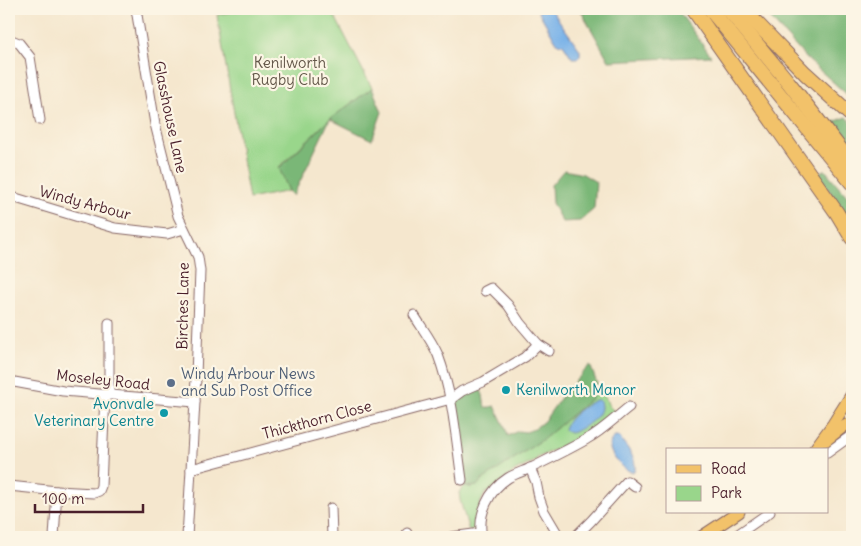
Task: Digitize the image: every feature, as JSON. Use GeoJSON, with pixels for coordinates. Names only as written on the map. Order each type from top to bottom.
{"type":"FeatureCollection","features":[{"type":"Feature","properties":{"kind":"highway"},"geometry":{"type":"LineString","coordinates":[[693,9],[837,213],[852,238]]}},
{"type":"Feature","properties":{"kind":"highway"},"geometry":{"type":"LineString","coordinates":[[710,9],[852,183]]}},
{"type":"Feature","properties":{"kind":"highway"},"geometry":{"type":"LineString","coordinates":[[728,9],[852,164]]}},
{"type":"Feature","properties":{"kind":"highway"},"geometry":{"type":"LineString","coordinates":[[743,9],[805,73],[852,116]]}},
{"type":"Feature","properties":{"kind":"main road"},"geometry":{"type":"LineString","coordinates":[[815,448],[852,394]]}},
{"type":"Feature","properties":{"kind":"main road"},"geometry":{"type":"LineString","coordinates":[[816,448],[842,427],[852,422]]}},
{"type":"Feature","properties":{"kind":"main road"},"geometry":{"type":"LineString","coordinates":[[701,537],[736,514]]}},
{"type":"Feature","properties":{"kind":"street","name":"Glasshouse Lane"},"geometry":{"type":"LineString","coordinates":[[136,9],[155,124],[178,216],[184,229]]}},
{"type":"Feature","properties":{"kind":"street"},"geometry":{"type":"LineString","coordinates":[[9,39],[19,43],[30,57],[40,120]]}},
{"type":"Feature","properties":{"kind":"street","name":"Windy Arbour"},"geometry":{"type":"LineString","coordinates":[[9,196],[115,228],[167,234],[184,229]]}},
{"type":"Feature","properties":{"kind":"street","name":"Birches Lane"},"geometry":{"type":"LineString","coordinates":[[184,229],[198,257],[200,271],[187,537]]}},
{"type":"Feature","properties":{"kind":"street"},"geometry":{"type":"LineString","coordinates":[[490,287],[508,305],[538,344],[549,351]]}},
{"type":"Feature","properties":{"kind":"street"},"geometry":{"type":"LineString","coordinates":[[414,315],[438,354],[450,399],[462,480]]}},
{"type":"Feature","properties":{"kind":"street"},"geometry":{"type":"LineString","coordinates":[[9,486],[57,491],[94,493],[99,491],[101,486],[107,395],[109,323]]}},
{"type":"Feature","properties":{"kind":"street","name":"Thickthorn Close"},"geometry":{"type":"LineString","coordinates":[[191,469],[450,399],[525,357],[538,344]]}},
{"type":"Feature","properties":{"kind":"street","name":"Moseley Road"},"geometry":{"type":"LineString","coordinates":[[9,381],[63,391],[195,402]]}},
{"type":"Feature","properties":{"kind":"street"},"geometry":{"type":"LineString","coordinates":[[451,537],[482,535],[482,514],[487,501],[496,488],[508,478],[588,438],[629,407]]}},
{"type":"Feature","properties":{"kind":"street"},"geometry":{"type":"LineString","coordinates":[[828,452],[852,435]]}},
{"type":"Feature","properties":{"kind":"street"},"geometry":{"type":"LineString","coordinates":[[530,468],[544,511],[557,533],[562,537]]}},
{"type":"Feature","properties":{"kind":"street"},"geometry":{"type":"LineString","coordinates":[[574,537],[627,481]]}},
{"type":"Feature","properties":{"kind":"street"},"geometry":{"type":"LineString","coordinates":[[54,537],[57,491]]}},
{"type":"Feature","properties":{"kind":"street"},"geometry":{"type":"LineString","coordinates":[[331,508],[332,537]]}},
{"type":"Feature","properties":{"kind":"street"},"geometry":{"type":"LineString","coordinates":[[734,537],[767,514]]}},
{"type":"Feature","properties":{"kind":"green space","name":"Kenilworth Rugby Club"},"geometry":{"type":"Polygon","coordinates":[[[245,9],[331,9],[372,88],[330,119],[279,167],[289,191],[249,199],[217,15],[245,9]]]}},
{"type":"Feature","properties":{"kind":"green space"},"geometry":{"type":"Polygon","coordinates":[[[580,9],[677,9],[711,56],[609,61],[580,9]]]}},
{"type":"Feature","properties":{"kind":"green space"},"geometry":{"type":"Polygon","coordinates":[[[762,9],[852,9],[852,99],[806,58],[762,9]]]}},
{"type":"Feature","properties":{"kind":"green space"},"geometry":{"type":"Polygon","coordinates":[[[372,88],[382,112],[372,140],[330,119],[372,88]]]}},
{"type":"Feature","properties":{"kind":"green space"},"geometry":{"type":"Polygon","coordinates":[[[847,117],[852,123],[852,145],[833,122],[847,117]]]}},
{"type":"Feature","properties":{"kind":"green space"},"geometry":{"type":"Polygon","coordinates":[[[330,119],[293,196],[279,168],[330,119]]]}},
{"type":"Feature","properties":{"kind":"green space"},"geometry":{"type":"Polygon","coordinates":[[[564,170],[583,174],[596,182],[594,209],[580,221],[562,222],[552,203],[551,185],[564,170]]]}},
{"type":"Feature","properties":{"kind":"green space"},"geometry":{"type":"Polygon","coordinates":[[[825,170],[852,202],[852,224],[817,173],[825,170]]]}},
{"type":"Feature","properties":{"kind":"green space"},"geometry":{"type":"Polygon","coordinates":[[[590,365],[600,391],[546,437],[481,481],[477,486],[463,485],[451,399],[478,384],[483,395],[485,408],[495,406],[508,436],[518,431],[526,432],[534,429],[544,421],[562,396],[590,365]]]}},
{"type":"Feature","properties":{"kind":"green space"},"geometry":{"type":"Polygon","coordinates":[[[602,389],[609,406],[617,414],[581,439],[570,442],[537,458],[535,461],[515,471],[489,492],[485,493],[480,504],[478,528],[469,531],[459,492],[465,486],[477,486],[481,481],[546,437],[602,389]]]}},
{"type":"Feature","properties":{"kind":"water"},"geometry":{"type":"Polygon","coordinates":[[[537,9],[551,9],[580,50],[578,58],[572,58],[563,44],[557,43],[537,9]]]}},
{"type":"Feature","properties":{"kind":"water"},"geometry":{"type":"Polygon","coordinates":[[[599,400],[601,405],[598,415],[594,419],[574,432],[570,433],[564,430],[572,417],[582,408],[599,400]]]}},
{"type":"Feature","properties":{"kind":"water"},"geometry":{"type":"Polygon","coordinates":[[[615,437],[619,437],[633,457],[635,470],[632,472],[618,462],[611,451],[611,441],[615,437]]]}},
{"type":"Feature","properties":{"kind":"place","name":"Windy Arbour News and Sub Post Office"},"geometry":{"type":"Point","coordinates":[171,383]}},
{"type":"Feature","properties":{"kind":"place","name":"Kenilworth Manor"},"geometry":{"type":"Point","coordinates":[506,390]}},
{"type":"Feature","properties":{"kind":"place","name":"Avonvale Veterinary Centre"},"geometry":{"type":"Point","coordinates":[164,413]}}]}
